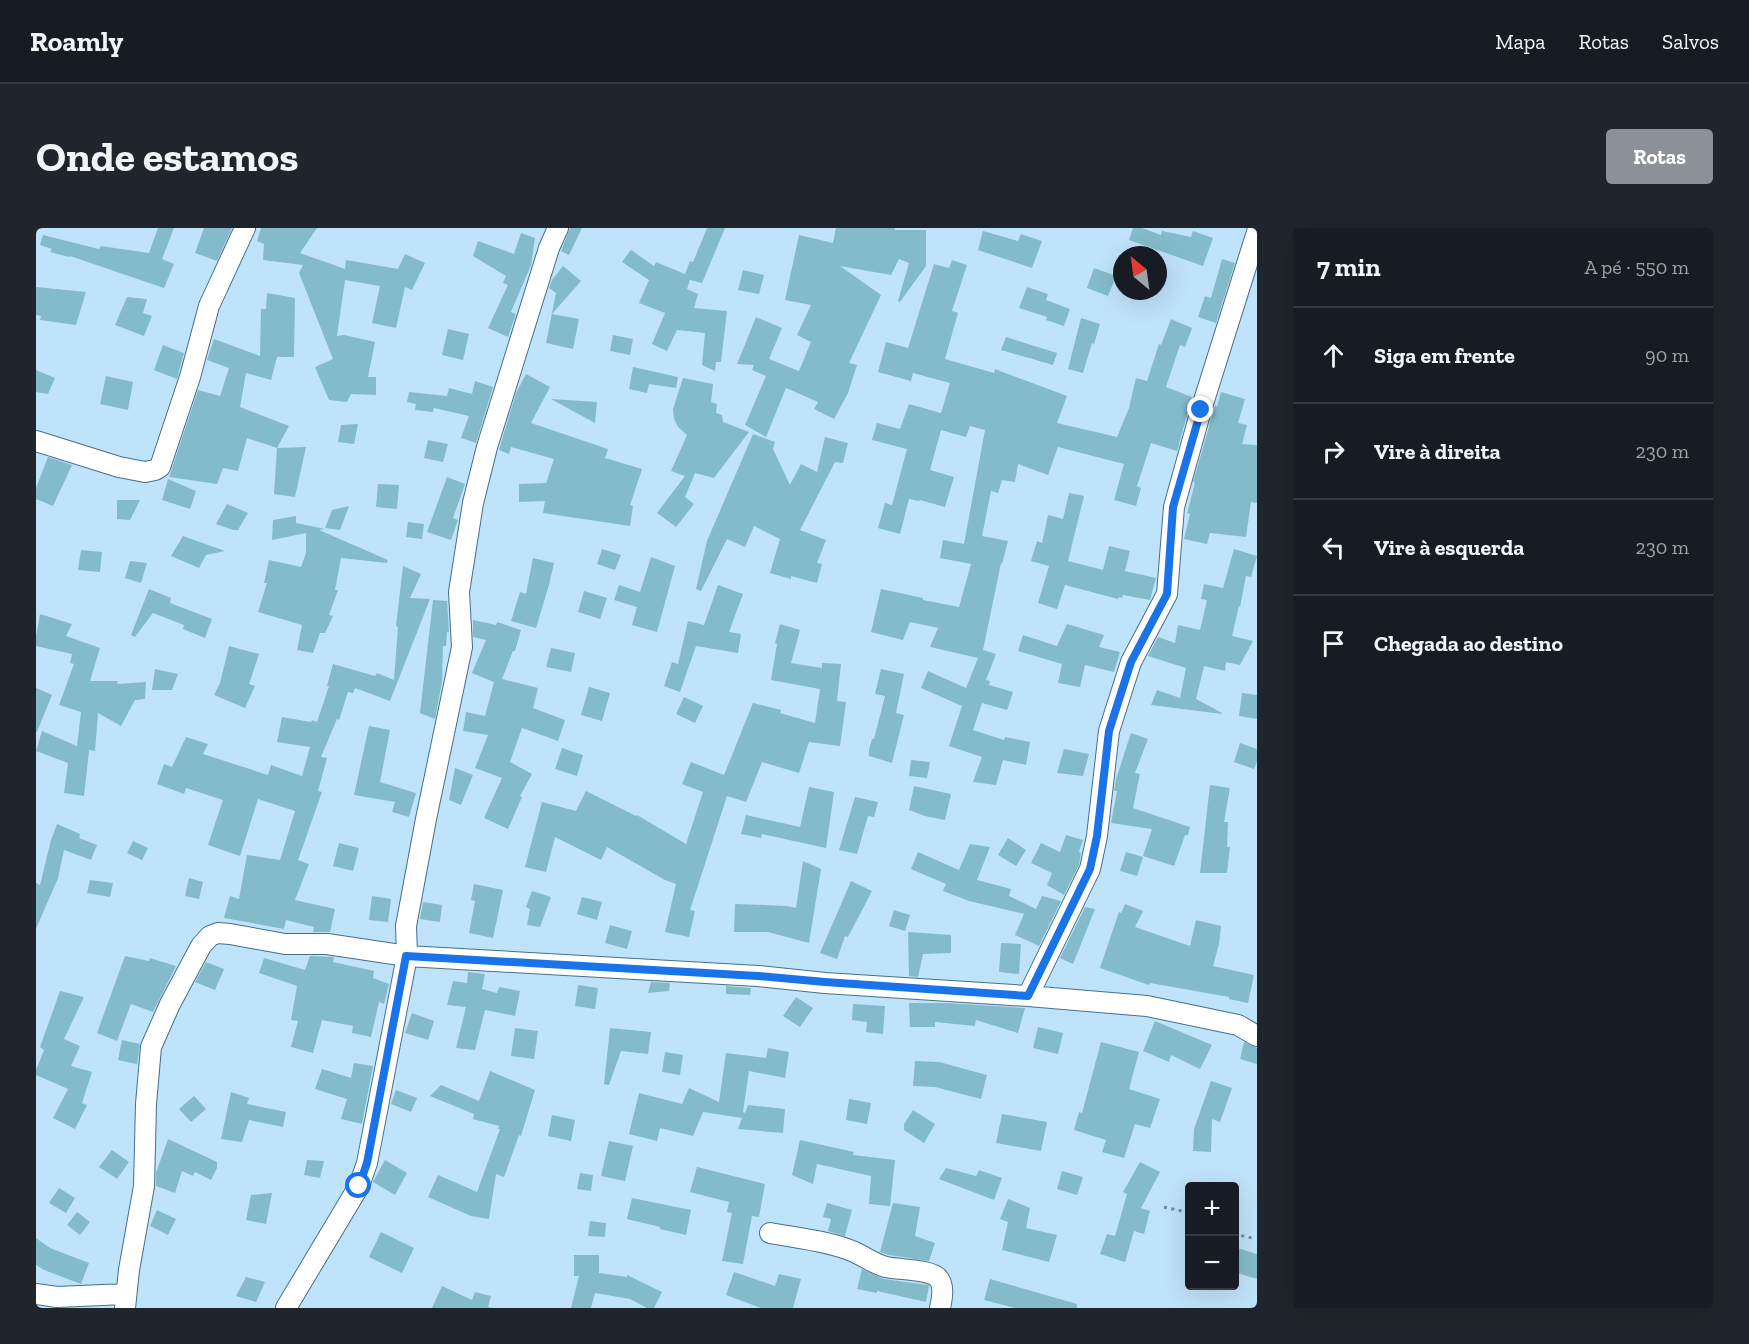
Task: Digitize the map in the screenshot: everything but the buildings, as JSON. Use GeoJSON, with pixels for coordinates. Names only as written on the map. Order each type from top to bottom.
{"type":"FeatureCollection","features":[{"type":"Feature","properties":{"kind":"street"},"geometry":{"type":"LineString","coordinates":[[36,441],[119,467],[145,472],[160,467],[190,377],[209,306],[245,228]]}},
{"type":"Feature","properties":{"kind":"street"},"geometry":{"type":"LineString","coordinates":[[286,1308],[359,1186],[367,1163],[406,956],[406,926],[462,647],[459,591],[473,503],[487,447],[549,248],[558,228]]}},
{"type":"Feature","properties":{"kind":"street"},"geometry":{"type":"LineString","coordinates":[[1028,996],[1090,869],[1097,836],[1109,731],[1131,662],[1167,594],[1173,507],[1257,232]]}},
{"type":"Feature","properties":{"kind":"street"},"geometry":{"type":"LineString","coordinates":[[36,1294],[125,1301],[144,1186],[146,1104],[151,1047],[170,1004],[201,946],[210,936],[218,933],[230,933],[285,944],[327,944],[406,956],[758,976],[1146,1006],[1247,1025],[1257,1035]]}},
{"type":"Feature","properties":{"kind":"street"},"geometry":{"type":"LineString","coordinates":[[770,1233],[852,1251],[884,1267],[930,1274],[938,1278],[941,1284],[940,1308]]}},
{"type":"Feature","properties":{"kind":"path"},"geometry":{"type":"LineString","coordinates":[[1164,1207],[1185,1212]]}},
{"type":"Feature","properties":{"kind":"path"},"geometry":{"type":"LineString","coordinates":[[1239,1235],[1252,1238]]}},
{"type":"Feature","properties":{"kind":"route"},"geometry":{"type":"LineString","coordinates":[[359,1186],[367,1163],[406,956],[758,976],[1028,996],[1090,869],[1097,836],[1109,731],[1131,662],[1167,594],[1173,507],[1201,410]]}}]}
